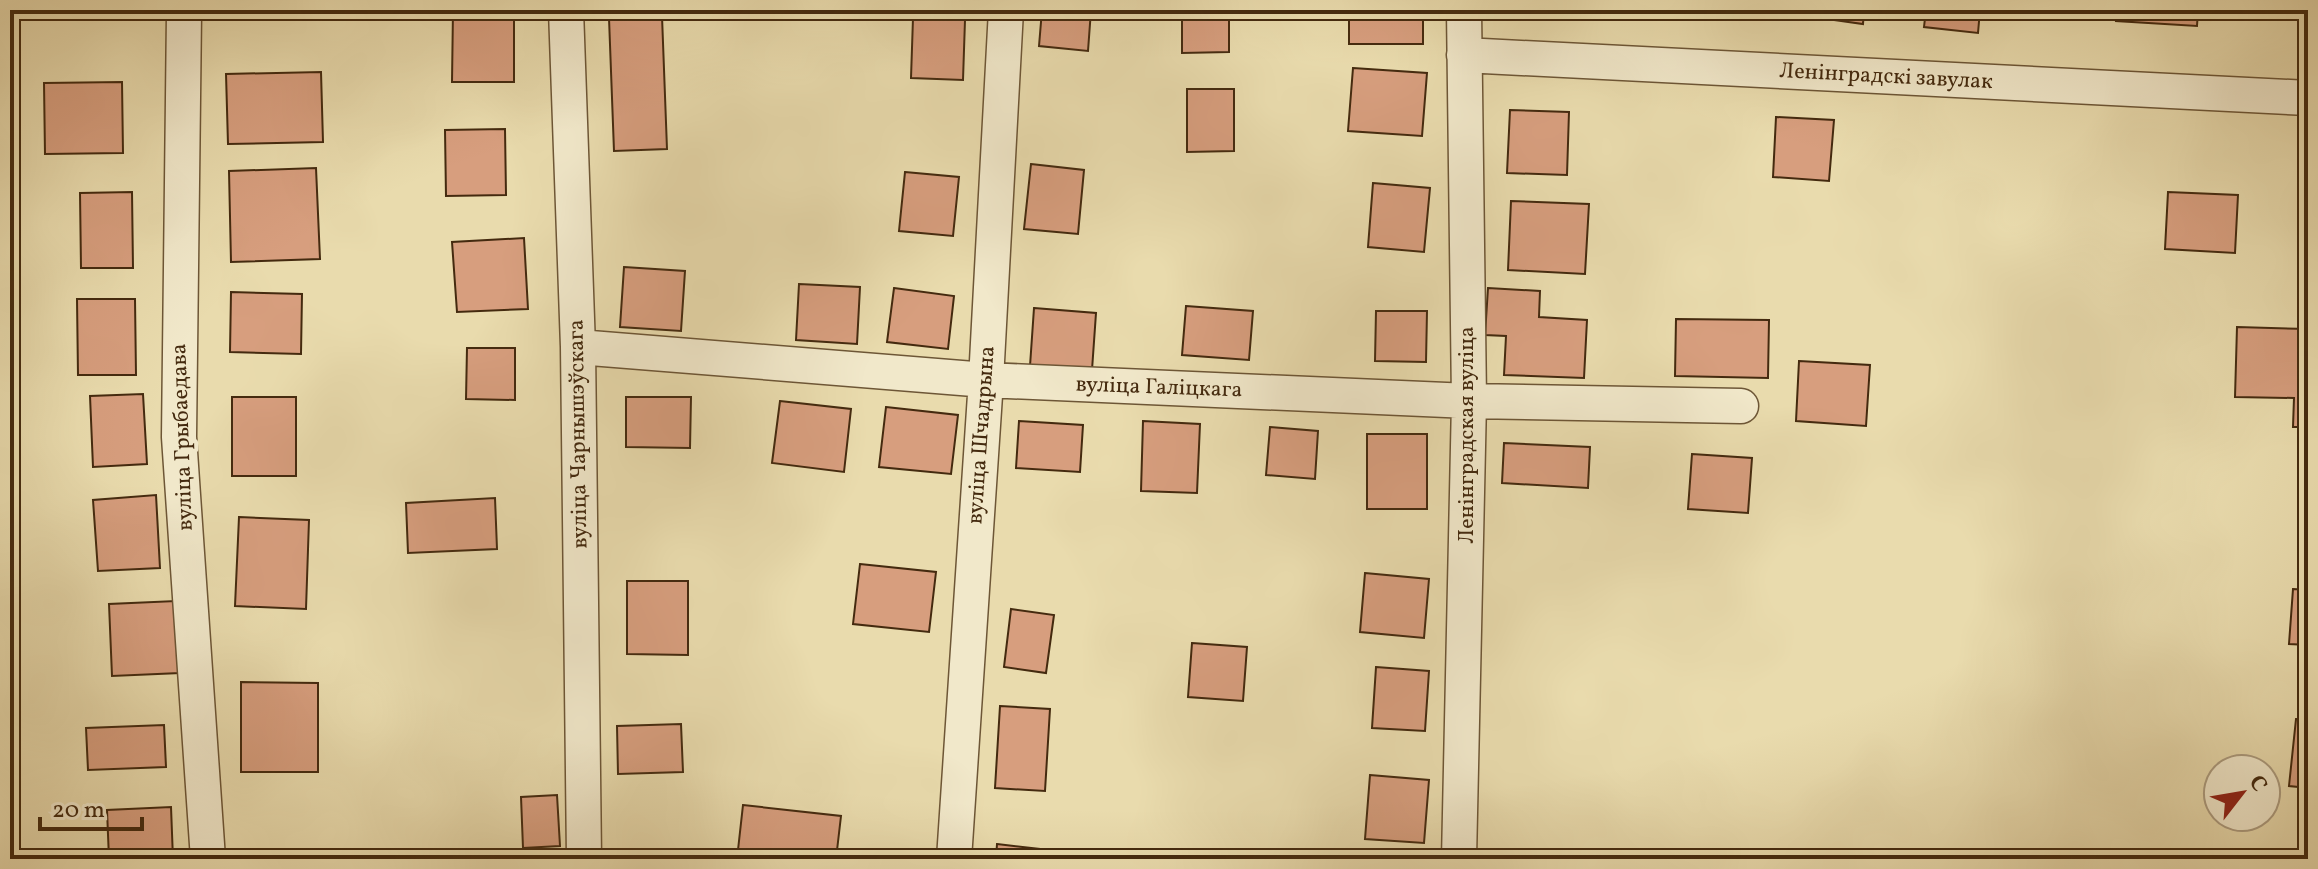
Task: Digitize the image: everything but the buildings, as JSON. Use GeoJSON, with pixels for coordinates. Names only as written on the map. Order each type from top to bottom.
{"type":"FeatureCollection","features":[{"type":"Feature","properties":{"kind":"street","name":"вуліца Чарнышэўскага"},"geometry":{"type":"LineString","coordinates":[[566,10],[578,347],[584,859]]}},
{"type":"Feature","properties":{"kind":"street","name":"вуліца Шчадрына"},"geometry":{"type":"LineString","coordinates":[[954,859],[986,380],[1006,10]]}},
{"type":"Feature","properties":{"kind":"street","name":"Ленінградская вуліца"},"geometry":{"type":"LineString","coordinates":[[1459,859],[1469,401],[1464,10]]}},
{"type":"Feature","properties":{"kind":"street","name":"вуліца Грыбаедава"},"geometry":{"type":"LineString","coordinates":[[184,13],[179,437],[208,859]]}},
{"type":"Feature","properties":{"kind":"street","name":"Ленінградскі завулак"},"geometry":{"type":"LineString","coordinates":[[1464,55],[2308,98]]}},
{"type":"Feature","properties":{"kind":"street","name":"вуліца Галіцкага"},"geometry":{"type":"LineString","coordinates":[[578,347],[986,380],[1469,401],[1741,406]]}}]}
